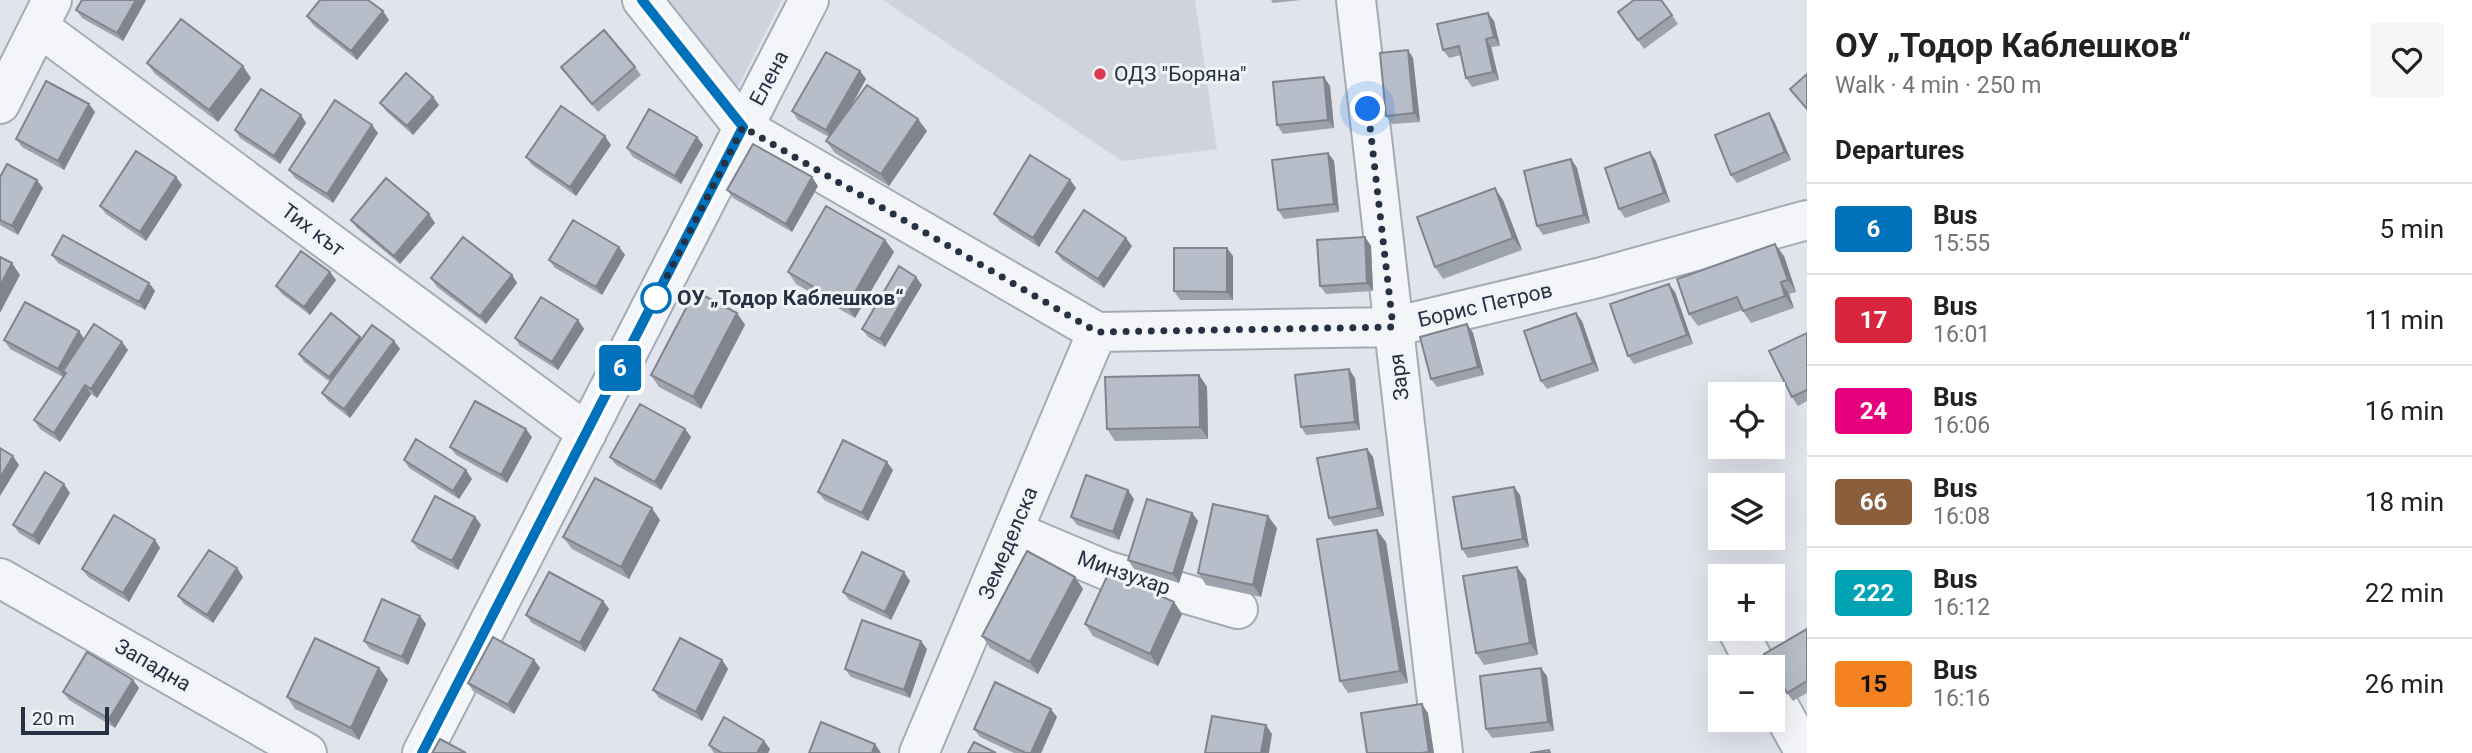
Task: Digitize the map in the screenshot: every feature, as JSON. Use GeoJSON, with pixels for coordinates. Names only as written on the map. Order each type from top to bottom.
{"type":"FeatureCollection","features":[{"type":"Feature","properties":{"kind":"street"},"geometry":{"type":"LineString","coordinates":[[642,0],[743,127],[1097,332]]}},
{"type":"Feature","properties":{"kind":"street","name":"Елена"},"geometry":{"type":"LineString","coordinates":[[422,753],[809,0]]}},
{"type":"Feature","properties":{"kind":"street","name":"Заря"},"geometry":{"type":"LineString","coordinates":[[1356,0],[1443,753]]}},
{"type":"Feature","properties":{"kind":"street"},"geometry":{"type":"LineString","coordinates":[[0,104],[46,13]]}},
{"type":"Feature","properties":{"kind":"street","name":"Тих кът"},"geometry":{"type":"LineString","coordinates":[[46,13],[587,433]]}},
{"type":"Feature","properties":{"kind":"street","name":"Борис Петров"},"geometry":{"type":"LineString","coordinates":[[1097,332],[1393,327],[1598,278],[1807,220]]}},
{"type":"Feature","properties":{"kind":"street","name":"Земеделска"},"geometry":{"type":"LineString","coordinates":[[919,753],[1097,332]]}},
{"type":"Feature","properties":{"kind":"street","name":"Минзухар"},"geometry":{"type":"LineString","coordinates":[[1013,531],[1108,571],[1238,609]]}},
{"type":"Feature","properties":{"kind":"street","name":"Западна"},"geometry":{"type":"LineString","coordinates":[[0,578],[307,753]]}},
{"type":"Feature","properties":{"kind":"street"},"geometry":{"type":"LineString","coordinates":[[1785,717],[1805,753]]}},
{"type":"Feature","properties":{"kind":"shaded area"},"geometry":{"type":"Polygon","coordinates":[[[656,0],[782,0],[730,102],[656,0]]]}},
{"type":"Feature","properties":{"kind":"shaded area","name":"ОДЗ \"Боряна\""},"geometry":{"type":"Polygon","coordinates":[[[883,0],[1195,0],[1217,149],[1122,161],[883,0]]]}},
{"type":"Feature","properties":{"kind":"building"},"geometry":{"type":"Polygon","coordinates":[[[82,0],[136,0],[117,33],[76,10],[82,0]]]}},
{"type":"Feature","properties":{"kind":"building"},"geometry":{"type":"Polygon","coordinates":[[[320,0],[368,0],[383,11],[351,51],[307,16],[320,0]]]}},
{"type":"Feature","properties":{"kind":"building"},"geometry":{"type":"Polygon","coordinates":[[[1634,0],[1661,0],[1672,15],[1638,40],[1618,12],[1634,0]]]}},
{"type":"Feature","properties":{"kind":"building"},"geometry":{"type":"Polygon","coordinates":[[[1488,13],[1494,37],[1486,39],[1493,72],[1466,78],[1459,46],[1443,50],[1437,24],[1488,13]]]}},
{"type":"Feature","properties":{"kind":"building"},"geometry":{"type":"Polygon","coordinates":[[[181,19],[243,66],[209,110],[147,63],[181,19]]]}},
{"type":"Feature","properties":{"kind":"building"},"geometry":{"type":"Polygon","coordinates":[[[604,30],[635,67],[592,104],[561,67],[604,30]]]}},
{"type":"Feature","properties":{"kind":"building"},"geometry":{"type":"Polygon","coordinates":[[[1408,50],[1414,113],[1386,116],[1380,53],[1408,50]]]}},
{"type":"Feature","properties":{"kind":"building"},"geometry":{"type":"Polygon","coordinates":[[[826,52],[860,71],[826,130],[792,111],[826,52]]]}},
{"type":"Feature","properties":{"kind":"building"},"geometry":{"type":"Polygon","coordinates":[[[406,73],[433,97],[407,126],[380,103],[406,73]]]}},
{"type":"Feature","properties":{"kind":"building"},"geometry":{"type":"Polygon","coordinates":[[[1807,74],[1807,109],[1790,89],[1807,74]]]}},
{"type":"Feature","properties":{"kind":"building"},"geometry":{"type":"Polygon","coordinates":[[[1324,77],[1328,120],[1277,125],[1273,82],[1324,77]]]}},
{"type":"Feature","properties":{"kind":"building"},"geometry":{"type":"Polygon","coordinates":[[[46,81],[89,104],[58,161],[16,139],[46,81]]]}},
{"type":"Feature","properties":{"kind":"building"},"geometry":{"type":"Polygon","coordinates":[[[867,85],[918,119],[881,174],[826,141],[867,85]]]}},
{"type":"Feature","properties":{"kind":"building"},"geometry":{"type":"Polygon","coordinates":[[[261,89],[301,115],[274,156],[235,130],[261,89]]]}},
{"type":"Feature","properties":{"kind":"building"},"geometry":{"type":"Polygon","coordinates":[[[335,100],[372,125],[327,194],[289,170],[335,100]]]}},
{"type":"Feature","properties":{"kind":"building"},"geometry":{"type":"Polygon","coordinates":[[[561,106],[605,136],[570,187],[526,157],[561,106]]]}},
{"type":"Feature","properties":{"kind":"building"},"geometry":{"type":"Polygon","coordinates":[[[649,109],[697,137],[675,176],[627,148],[649,109]]]}},
{"type":"Feature","properties":{"kind":"building"},"geometry":{"type":"Polygon","coordinates":[[[1769,113],[1785,152],[1731,175],[1715,135],[1769,113]]]}},
{"type":"Feature","properties":{"kind":"building"},"geometry":{"type":"Polygon","coordinates":[[[753,144],[812,177],[786,224],[727,190],[753,144]]]}},
{"type":"Feature","properties":{"kind":"building"},"geometry":{"type":"Polygon","coordinates":[[[136,151],[176,177],[140,232],[100,206],[136,151]]]}},
{"type":"Feature","properties":{"kind":"building"},"geometry":{"type":"Polygon","coordinates":[[[1650,152],[1664,193],[1619,209],[1605,168],[1650,152]]]}},
{"type":"Feature","properties":{"kind":"building"},"geometry":{"type":"Polygon","coordinates":[[[1328,153],[1334,204],[1278,210],[1272,160],[1328,153]]]}},
{"type":"Feature","properties":{"kind":"building"},"geometry":{"type":"Polygon","coordinates":[[[1030,155],[1070,180],[1033,238],[994,214],[1030,155]]]}},
{"type":"Feature","properties":{"kind":"building"},"geometry":{"type":"Polygon","coordinates":[[[1571,159],[1584,215],[1537,226],[1524,171],[1571,159]]]}},
{"type":"Feature","properties":{"kind":"building"},"geometry":{"type":"Polygon","coordinates":[[[7,164],[37,180],[12,226],[0,220],[0,177],[7,164]]]}},
{"type":"Feature","properties":{"kind":"building"},"geometry":{"type":"Polygon","coordinates":[[[386,178],[429,214],[394,256],[351,220],[386,178]]]}},
{"type":"Feature","properties":{"kind":"building"},"geometry":{"type":"Polygon","coordinates":[[[1495,188],[1513,238],[1435,267],[1417,217],[1495,188]]]}},
{"type":"Feature","properties":{"kind":"building"},"geometry":{"type":"Polygon","coordinates":[[[826,206],[885,240],[847,306],[788,272],[826,206]]]}},
{"type":"Feature","properties":{"kind":"building"},"geometry":{"type":"Polygon","coordinates":[[[1084,210],[1126,238],[1098,279],[1056,252],[1084,210]]]}},
{"type":"Feature","properties":{"kind":"building"},"geometry":{"type":"Polygon","coordinates":[[[573,220],[619,247],[596,287],[549,260],[573,220]]]}},
{"type":"Feature","properties":{"kind":"building"},"geometry":{"type":"Polygon","coordinates":[[[63,235],[149,283],[139,302],[52,255],[63,235]]]}},
{"type":"Feature","properties":{"kind":"building"},"geometry":{"type":"Polygon","coordinates":[[[463,237],[512,275],[480,316],[431,278],[463,237]]]}},
{"type":"Feature","properties":{"kind":"building"},"geometry":{"type":"Polygon","coordinates":[[[1365,237],[1367,283],[1320,286],[1317,240],[1365,237]]]}},
{"type":"Feature","properties":{"kind":"building"},"geometry":{"type":"Polygon","coordinates":[[[1775,244],[1788,280],[1781,282],[1785,296],[1743,311],[1737,297],[1689,314],[1677,279],[1775,244]]]}},
{"type":"Feature","properties":{"kind":"building"},"geometry":{"type":"Polygon","coordinates":[[[1174,248],[1227,248],[1227,292],[1174,291],[1174,248]]]}},
{"type":"Feature","properties":{"kind":"building"},"geometry":{"type":"Polygon","coordinates":[[[301,251],[330,272],[304,307],[276,286],[301,251]]]}},
{"type":"Feature","properties":{"kind":"building"},"geometry":{"type":"Polygon","coordinates":[[[0,257],[12,263],[0,286],[0,257]]]}},
{"type":"Feature","properties":{"kind":"building"},"geometry":{"type":"Polygon","coordinates":[[[899,266],[916,277],[880,339],[862,329],[899,266]]]}},
{"type":"Feature","properties":{"kind":"building"},"geometry":{"type":"Polygon","coordinates":[[[1669,284],[1687,335],[1628,356],[1610,304],[1669,284]]]}},
{"type":"Feature","properties":{"kind":"building"},"geometry":{"type":"Polygon","coordinates":[[[695,291],[737,313],[693,397],[651,375],[695,291]]]}},
{"type":"Feature","properties":{"kind":"building"},"geometry":{"type":"Polygon","coordinates":[[[541,297],[578,320],[552,362],[515,338],[541,297]]]}},
{"type":"Feature","properties":{"kind":"building"},"geometry":{"type":"Polygon","coordinates":[[[25,302],[79,331],[58,369],[4,340],[25,302]]]}},
{"type":"Feature","properties":{"kind":"building"},"geometry":{"type":"Polygon","coordinates":[[[331,313],[360,337],[329,377],[299,354],[331,313]]]}},
{"type":"Feature","properties":{"kind":"building"},"geometry":{"type":"Polygon","coordinates":[[[1576,313],[1593,363],[1541,381],[1524,331],[1576,313]]]}},
{"type":"Feature","properties":{"kind":"building"},"geometry":{"type":"Polygon","coordinates":[[[94,324],[122,342],[91,389],[85,385],[54,433],[34,420],[66,373],[63,371],[94,324]]]}},
{"type":"Feature","properties":{"kind":"building"},"geometry":{"type":"Polygon","coordinates":[[[1467,324],[1478,367],[1431,379],[1420,337],[1467,324]]]}},
{"type":"Feature","properties":{"kind":"building"},"geometry":{"type":"Polygon","coordinates":[[[372,325],[394,341],[344,409],[322,393],[372,325]]]}},
{"type":"Feature","properties":{"kind":"building"},"geometry":{"type":"Polygon","coordinates":[[[1807,333],[1807,390],[1792,397],[1769,351],[1807,333]]]}},
{"type":"Feature","properties":{"kind":"building"},"geometry":{"type":"Polygon","coordinates":[[[1349,369],[1355,422],[1301,427],[1295,375],[1349,369]]]}},
{"type":"Feature","properties":{"kind":"building"},"geometry":{"type":"Polygon","coordinates":[[[1199,375],[1200,427],[1107,429],[1105,377],[1199,375]]]}},
{"type":"Feature","properties":{"kind":"building"},"geometry":{"type":"Polygon","coordinates":[[[475,401],[526,429],[501,475],[450,447],[475,401]]]}},
{"type":"Feature","properties":{"kind":"building"},"geometry":{"type":"Polygon","coordinates":[[[640,404],[685,429],[655,482],[610,457],[640,404]]]}},
{"type":"Feature","properties":{"kind":"building"},"geometry":{"type":"Polygon","coordinates":[[[416,439],[466,470],[453,491],[404,460],[416,439]]]}},
{"type":"Feature","properties":{"kind":"building"},"geometry":{"type":"Polygon","coordinates":[[[843,440],[887,462],[862,513],[818,492],[843,440]]]}},
{"type":"Feature","properties":{"kind":"building"},"geometry":{"type":"Polygon","coordinates":[[[0,448],[13,456],[0,478],[0,448]]]}},
{"type":"Feature","properties":{"kind":"building"},"geometry":{"type":"Polygon","coordinates":[[[1367,449],[1378,508],[1329,518],[1317,458],[1367,449]]]}},
{"type":"Feature","properties":{"kind":"building"},"geometry":{"type":"Polygon","coordinates":[[[45,472],[64,484],[33,536],[13,525],[45,472]]]}},
{"type":"Feature","properties":{"kind":"building"},"geometry":{"type":"Polygon","coordinates":[[[1086,475],[1128,490],[1113,532],[1071,517],[1086,475]]]}},
{"type":"Feature","properties":{"kind":"building"},"geometry":{"type":"Polygon","coordinates":[[[595,478],[652,508],[621,567],[563,537],[595,478]]]}},
{"type":"Feature","properties":{"kind":"building"},"geometry":{"type":"Polygon","coordinates":[[[1514,487],[1523,539],[1462,549],[1453,497],[1514,487]]]}},
{"type":"Feature","properties":{"kind":"building"},"geometry":{"type":"Polygon","coordinates":[[[435,496],[475,517],[452,561],[412,541],[435,496]]]}},
{"type":"Feature","properties":{"kind":"building"},"geometry":{"type":"Polygon","coordinates":[[[1147,499],[1192,513],[1173,574],[1128,560],[1147,499]]]}},
{"type":"Feature","properties":{"kind":"building"},"geometry":{"type":"Polygon","coordinates":[[[1213,504],[1268,516],[1253,585],[1198,573],[1213,504]]]}},
{"type":"Feature","properties":{"kind":"building"},"geometry":{"type":"Polygon","coordinates":[[[114,515],[155,540],[123,593],[82,569],[114,515]]]}},
{"type":"Feature","properties":{"kind":"building"},"geometry":{"type":"Polygon","coordinates":[[[1377,530],[1400,671],[1340,681],[1317,539],[1377,530]]]}},
{"type":"Feature","properties":{"kind":"building"},"geometry":{"type":"Polygon","coordinates":[[[209,550],[237,568],[207,615],[178,596],[209,550]]]}},
{"type":"Feature","properties":{"kind":"building"},"geometry":{"type":"Polygon","coordinates":[[[1027,551],[1075,577],[1030,662],[982,636],[1027,551]]]}},
{"type":"Feature","properties":{"kind":"building"},"geometry":{"type":"Polygon","coordinates":[[[862,552],[904,572],[885,612],[843,592],[862,552]]]}},
{"type":"Feature","properties":{"kind":"building"},"geometry":{"type":"Polygon","coordinates":[[[1517,567],[1530,643],[1476,653],[1463,576],[1517,567]]]}},
{"type":"Feature","properties":{"kind":"building"},"geometry":{"type":"Polygon","coordinates":[[[549,572],[603,601],[580,643],[526,615],[549,572]]]}},
{"type":"Feature","properties":{"kind":"building"},"geometry":{"type":"Polygon","coordinates":[[[1109,572],[1174,602],[1150,654],[1085,624],[1109,572]]]}},
{"type":"Feature","properties":{"kind":"building"},"geometry":{"type":"Polygon","coordinates":[[[382,599],[420,616],[402,657],[364,641],[382,599]]]}},
{"type":"Feature","properties":{"kind":"building"},"geometry":{"type":"Polygon","coordinates":[[[862,620],[921,641],[904,690],[845,669],[862,620]]]}},
{"type":"Feature","properties":{"kind":"building"},"geometry":{"type":"Polygon","coordinates":[[[1807,629],[1807,681],[1787,693],[1785,655],[1764,654],[1807,629]]]}},
{"type":"Feature","properties":{"kind":"building"},"geometry":{"type":"Polygon","coordinates":[[[493,637],[534,660],[508,705],[468,683],[493,637]]]}},
{"type":"Feature","properties":{"kind":"building"},"geometry":{"type":"Polygon","coordinates":[[[315,638],[379,668],[351,728],[287,697],[315,638]]]}},
{"type":"Feature","properties":{"kind":"building"},"geometry":{"type":"Polygon","coordinates":[[[680,638],[722,660],[696,712],[653,690],[680,638]]]}},
{"type":"Feature","properties":{"kind":"building"},"geometry":{"type":"Polygon","coordinates":[[[87,652],[133,680],[109,719],[63,692],[87,652]]]}},
{"type":"Feature","properties":{"kind":"building"},"geometry":{"type":"Polygon","coordinates":[[[1541,668],[1548,722],[1486,729],[1480,676],[1541,668]]]}},
{"type":"Feature","properties":{"kind":"building"},"geometry":{"type":"Polygon","coordinates":[[[995,682],[1051,709],[1031,753],[974,729],[995,682]]]}},
{"type":"Feature","properties":{"kind":"building"},"geometry":{"type":"Polygon","coordinates":[[[1422,704],[1429,752],[1367,753],[1361,713],[1422,704]]]}},
{"type":"Feature","properties":{"kind":"building"},"geometry":{"type":"Polygon","coordinates":[[[1212,716],[1266,725],[1261,753],[1205,753],[1212,716]]]}},
{"type":"Feature","properties":{"kind":"building"},"geometry":{"type":"Polygon","coordinates":[[[724,717],[764,741],[757,753],[722,753],[709,745],[724,717]]]}},
{"type":"Feature","properties":{"kind":"building"},"geometry":{"type":"Polygon","coordinates":[[[821,722],[875,744],[872,753],[809,753],[821,722]]]}},
{"type":"Feature","properties":{"kind":"building"},"geometry":{"type":"Polygon","coordinates":[[[440,739],[466,753],[432,753],[440,739]]]}},
{"type":"Feature","properties":{"kind":"building"},"geometry":{"type":"Polygon","coordinates":[[[974,742],[996,753],[968,753],[974,742]]]}},
{"type":"Feature","properties":{"kind":"bus line","name":"6"},"geometry":{"type":"LineString","coordinates":[[422,753],[743,127],[642,0]]}},
{"type":"Feature","properties":{"kind":"place","name":"ОДЗ \"Боряна\""},"geometry":{"type":"Point","coordinates":[1100,74]}},
{"type":"Feature","properties":{"kind":"place","name":"ОУ „Тодор Каблешков“"},"geometry":{"type":"Point","coordinates":[656,298]}},
{"type":"Feature","properties":{"kind":"route"},"geometry":{"type":"LineString","coordinates":[[656,298],[743,127],[1097,332],[1393,327],[1368,109]]}}]}
